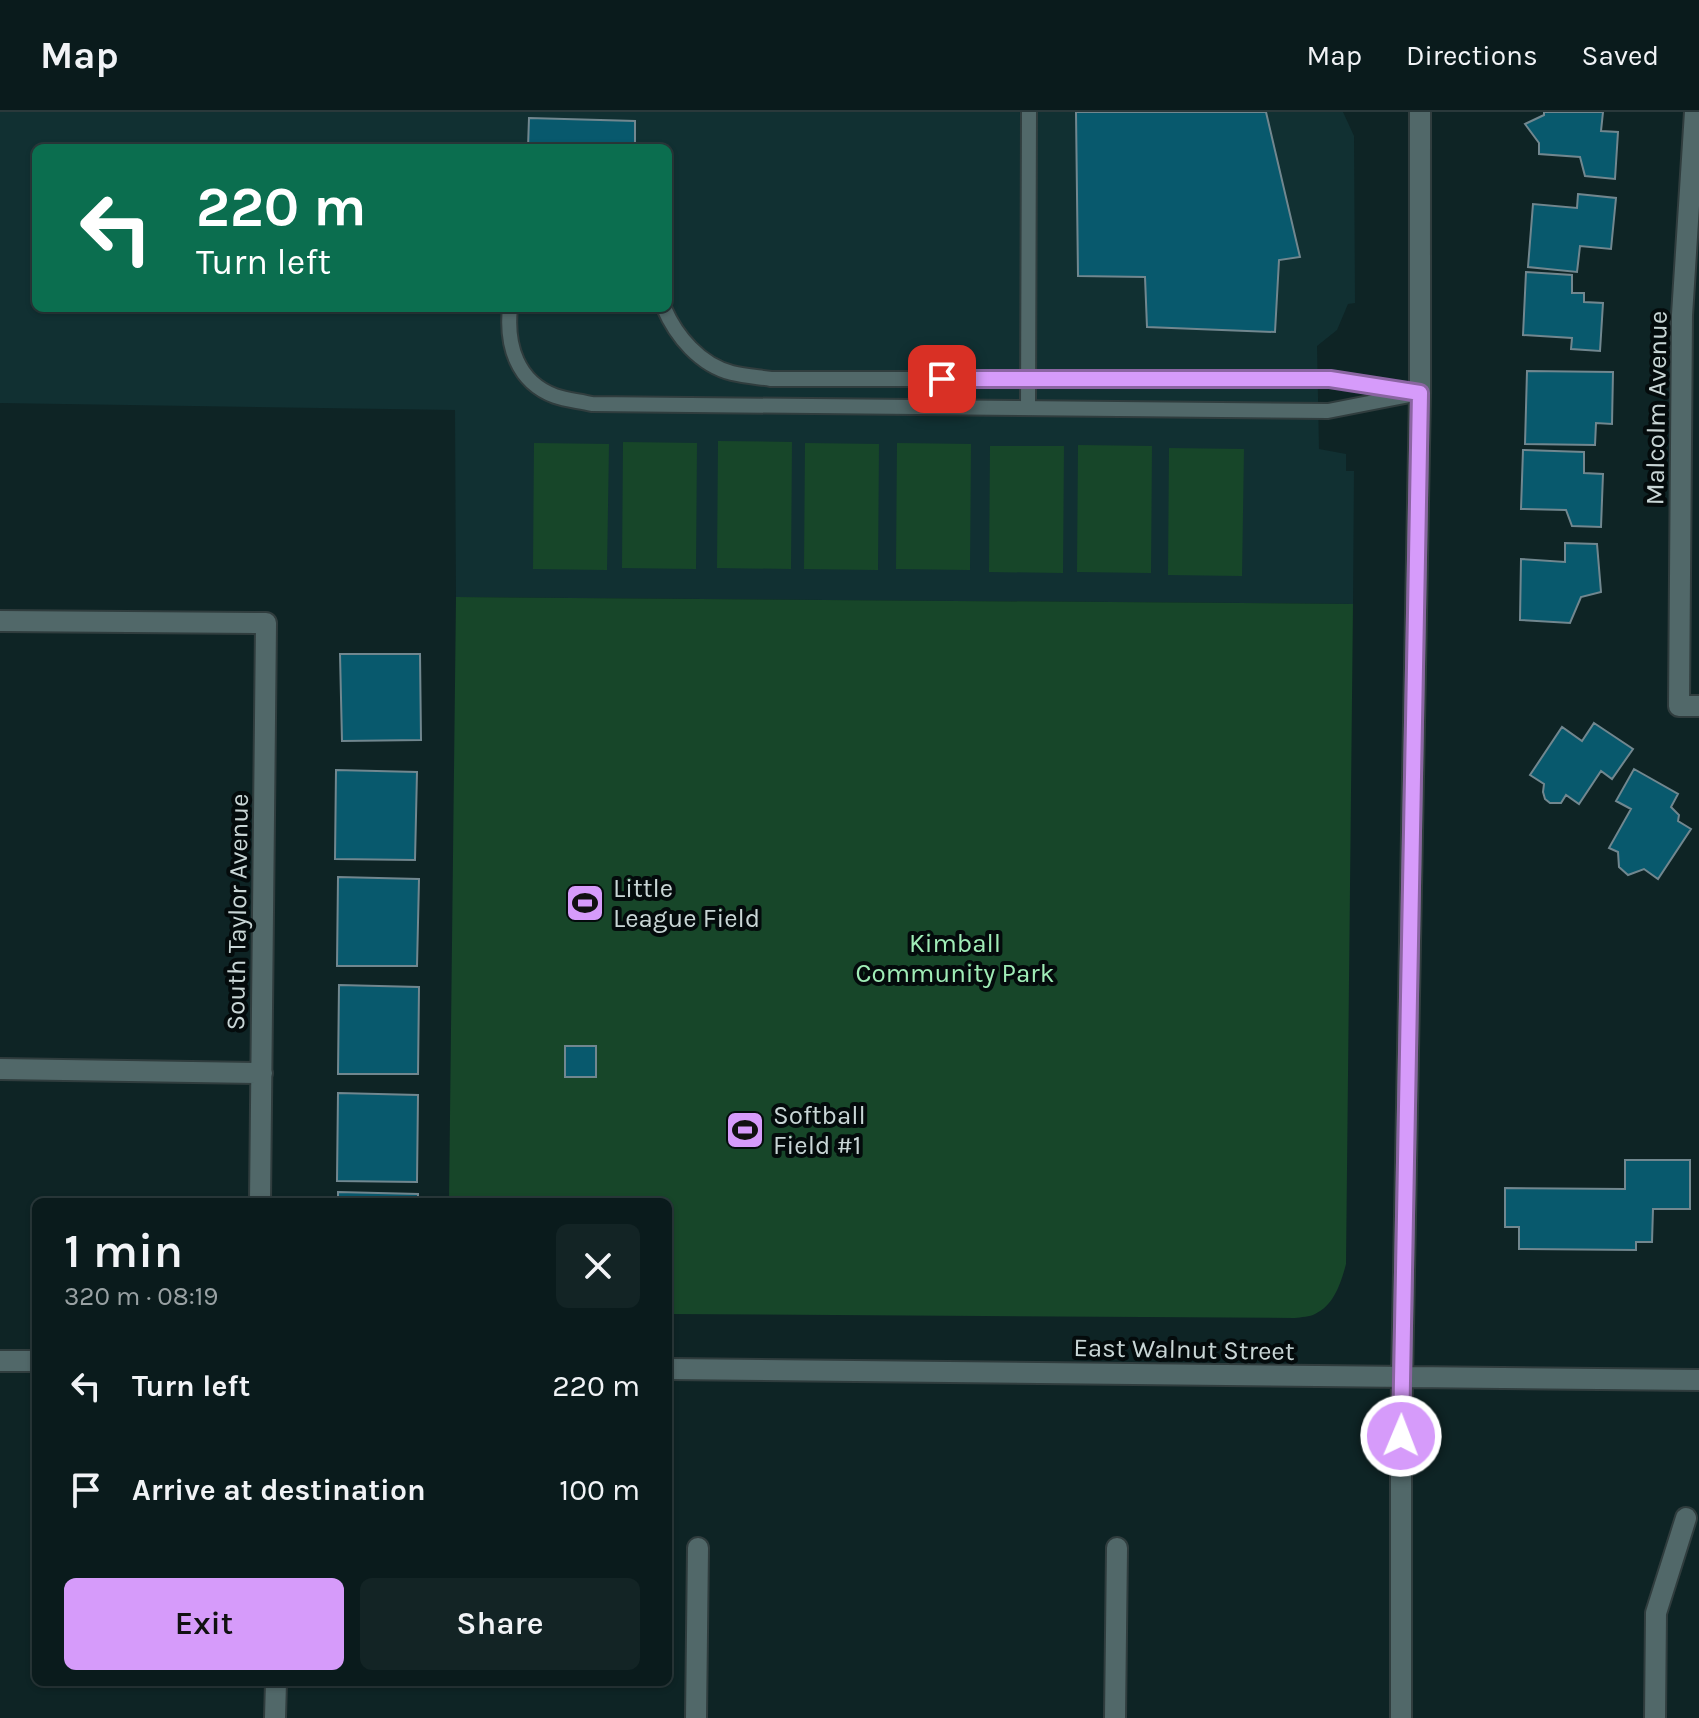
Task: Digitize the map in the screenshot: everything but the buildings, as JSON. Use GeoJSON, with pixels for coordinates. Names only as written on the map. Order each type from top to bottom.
{"type":"FeatureCollection","features":[{"type":"Feature","properties":{"kind":"street"},"geometry":{"type":"LineString","coordinates":[[1401,1718],[1402,1377],[1420,393],[1420,112]]}},
{"type":"Feature","properties":{"kind":"street","name":"Malcolm Avenue"},"geometry":{"type":"LineString","coordinates":[[1689,706],[1682,315],[1695,112]]}},
{"type":"Feature","properties":{"kind":"street","name":"South Taylor Avenue"},"geometry":{"type":"LineString","coordinates":[[0,621],[266,623],[260,1198]]}},
{"type":"Feature","properties":{"kind":"street"},"geometry":{"type":"LineString","coordinates":[[0,1069],[262,1073]]}},
{"type":"Feature","properties":{"kind":"street"},"geometry":{"type":"LineString","coordinates":[[0,1361],[32,1361]]}},
{"type":"Feature","properties":{"kind":"street","name":"East Walnut Street"},"geometry":{"type":"LineString","coordinates":[[672,1369],[1699,1380]]}},
{"type":"Feature","properties":{"kind":"street"},"geometry":{"type":"LineString","coordinates":[[1655,1718],[1656,1613],[1686,1518]]}},
{"type":"Feature","properties":{"kind":"street"},"geometry":{"type":"LineString","coordinates":[[696,1718],[698,1548]]}},
{"type":"Feature","properties":{"kind":"street"},"geometry":{"type":"LineString","coordinates":[[1115,1718],[1117,1548]]}},
{"type":"Feature","properties":{"kind":"street"},"geometry":{"type":"LineString","coordinates":[[275,1718],[276,1686]]}},
{"type":"Feature","properties":{"kind":"lane"},"geometry":{"type":"LineString","coordinates":[[1028,408],[1029,112]]}},
{"type":"Feature","properties":{"kind":"lane"},"geometry":{"type":"LineString","coordinates":[[509,312],[507,329],[513,356],[532,383],[554,396],[592,404],[1328,411],[1420,393]]}},
{"type":"Feature","properties":{"kind":"lane"},"geometry":{"type":"LineString","coordinates":[[666,312],[671,326],[698,356],[728,372],[771,379],[1330,379],[1420,393]]}},
{"type":"Feature","properties":{"kind":"shaded area"},"geometry":{"type":"Polygon","coordinates":[[[0,112],[1343,112],[1354,136],[1355,303],[1348,304],[1337,330],[1317,346],[1319,449],[1346,454],[1346,471],[1354,471],[1353,604],[456,597],[455,410],[0,403],[0,112]]]}},
{"type":"Feature","properties":{"kind":"green space"},"geometry":{"type":"Polygon","coordinates":[[[718,441],[792,442],[791,569],[717,568],[718,441]]]}},
{"type":"Feature","properties":{"kind":"green space"},"geometry":{"type":"Polygon","coordinates":[[[623,442],[697,443],[696,569],[622,568],[623,442]]]}},
{"type":"Feature","properties":{"kind":"green space"},"geometry":{"type":"Polygon","coordinates":[[[534,443],[609,444],[607,570],[533,569],[534,443]]]}},
{"type":"Feature","properties":{"kind":"green space"},"geometry":{"type":"Polygon","coordinates":[[[805,443],[879,444],[878,570],[804,569],[805,443]]]}},
{"type":"Feature","properties":{"kind":"green space"},"geometry":{"type":"Polygon","coordinates":[[[897,443],[971,444],[970,570],[896,569],[897,443]]]}},
{"type":"Feature","properties":{"kind":"green space"},"geometry":{"type":"Polygon","coordinates":[[[1078,445],[1152,446],[1151,573],[1077,572],[1078,445]]]}},
{"type":"Feature","properties":{"kind":"green space"},"geometry":{"type":"Polygon","coordinates":[[[990,446],[1064,446],[1063,573],[989,572],[990,446]]]}},
{"type":"Feature","properties":{"kind":"green space"},"geometry":{"type":"Polygon","coordinates":[[[1169,448],[1244,449],[1242,576],[1168,575],[1169,448]]]}},
{"type":"Feature","properties":{"kind":"green space","name":"Kimball Community Park"},"geometry":{"type":"Polygon","coordinates":[[[456,597],[1353,604],[1346,1264],[1339,1286],[1322,1310],[1295,1318],[672,1314],[672,1198],[449,1198],[456,597]]]}},
{"type":"Feature","properties":{"kind":"place","name":"Little League Field"},"geometry":{"type":"Point","coordinates":[585,903]}},
{"type":"Feature","properties":{"kind":"place","name":"Softball Field #1"},"geometry":{"type":"Point","coordinates":[745,1130]}},
{"type":"Feature","properties":{"kind":"route"},"geometry":{"type":"LineString","coordinates":[[942,379],[1330,379],[1420,393],[1401,1436]]}}]}
